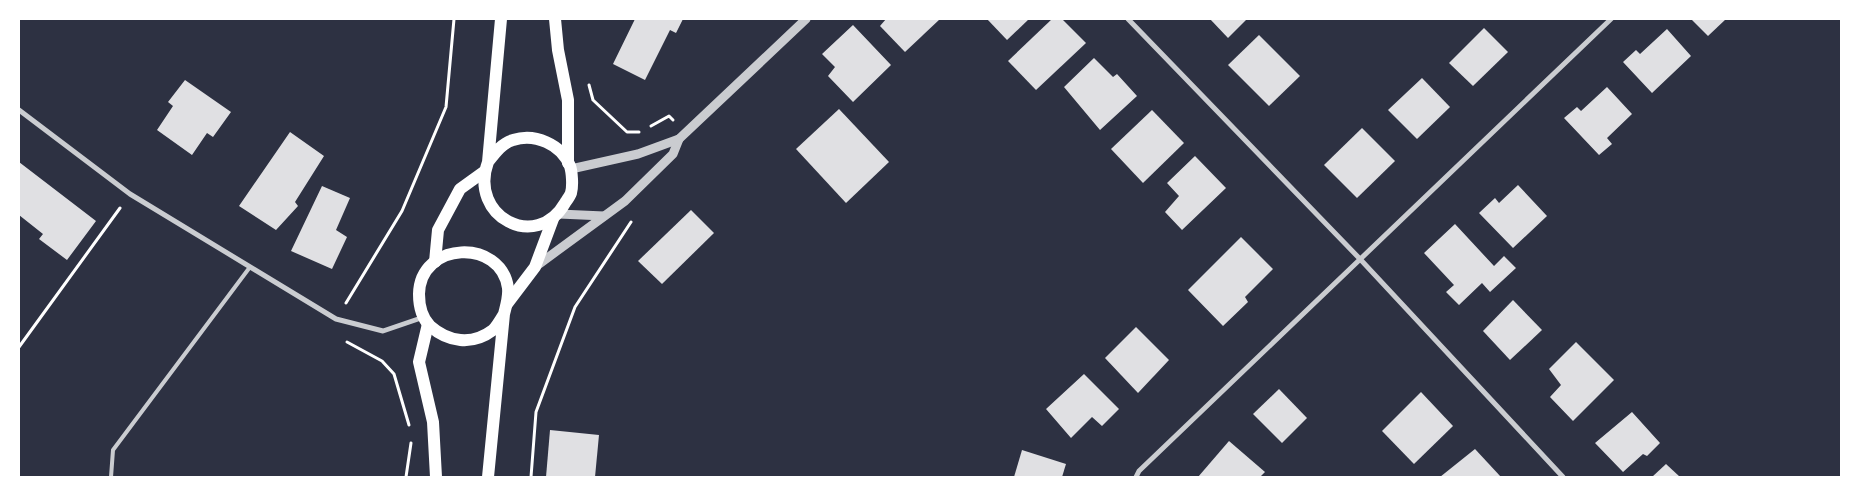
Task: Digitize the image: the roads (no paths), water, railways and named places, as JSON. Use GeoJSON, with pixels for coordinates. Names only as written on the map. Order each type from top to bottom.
{"type":"FeatureCollection","features":[{"type":"Feature","properties":{"kind":"main road"},"geometry":{"type":"LineString","coordinates":[[501,19],[484,188],[490,205],[502,218],[518,226],[536,226],[556,216]]}},
{"type":"Feature","properties":{"kind":"main road"},"geometry":{"type":"LineString","coordinates":[[488,477],[506,309],[508,288],[504,277],[495,263],[481,255],[465,251],[449,253],[435,262],[424,273],[419,288],[419,303],[426,320],[442,336],[460,341],[478,338],[494,329],[506,309],[535,266],[556,216],[571,192],[568,100],[558,50],[555,19]]}},
{"type":"Feature","properties":{"kind":"main road"},"geometry":{"type":"LineString","coordinates":[[435,262],[438,230],[460,190],[486,166],[498,149],[512,140],[528,137],[545,140],[558,149],[569,166]]}},
{"type":"Feature","properties":{"kind":"main road"},"geometry":{"type":"LineString","coordinates":[[426,320],[419,362],[433,422],[436,477]]}},
{"type":"Feature","properties":{"kind":"street"},"geometry":{"type":"LineString","coordinates":[[535,266],[625,201],[673,154],[682,136],[806,19]]}},
{"type":"Feature","properties":{"kind":"street"},"geometry":{"type":"LineString","coordinates":[[1128,19],[1360,259],[1563,477]]}},
{"type":"Feature","properties":{"kind":"street"},"geometry":{"type":"LineString","coordinates":[[1136,477],[1139,471],[1611,19]]}},
{"type":"Feature","properties":{"kind":"street"},"geometry":{"type":"LineString","coordinates":[[19,110],[130,194],[336,319],[383,330],[426,320]]}},
{"type":"Feature","properties":{"kind":"street"},"geometry":{"type":"LineString","coordinates":[[569,166],[638,154],[682,136]]}},
{"type":"Feature","properties":{"kind":"street"},"geometry":{"type":"LineString","coordinates":[[556,216],[604,216]]}},
{"type":"Feature","properties":{"kind":"lane"},"geometry":{"type":"LineString","coordinates":[[111,477],[113,450],[250,267]]}}]}
